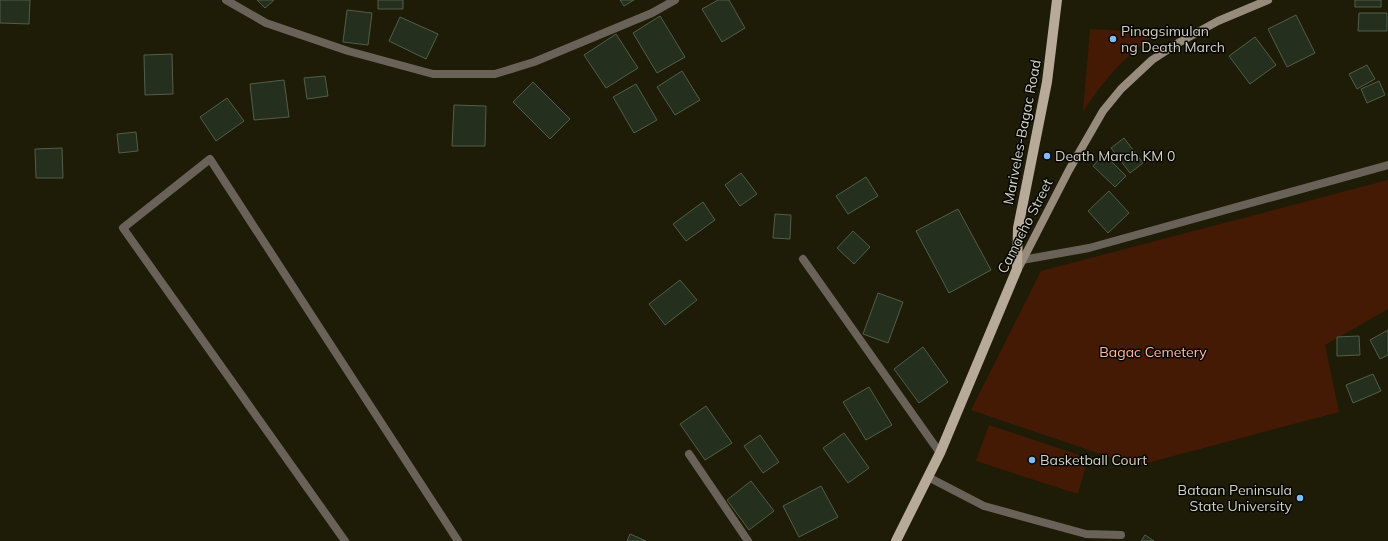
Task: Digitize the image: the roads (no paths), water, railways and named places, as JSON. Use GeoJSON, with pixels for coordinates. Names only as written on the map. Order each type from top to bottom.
{"type":"FeatureCollection","features":[{"type":"Feature","properties":{"kind":"main road","name":"Mariveles-Bagac Road"},"geometry":{"type":"LineString","coordinates":[[1020,265],[1018,228],[1047,82],[1057,0]]}},
{"type":"Feature","properties":{"kind":"main road","name":"Camacho Street"},"geometry":{"type":"LineString","coordinates":[[896,541],[940,454],[1020,265]]}},
{"type":"Feature","properties":{"kind":"street"},"geometry":{"type":"LineString","coordinates":[[226,0],[266,23],[348,51],[433,74],[495,74],[534,62],[652,13],[675,0]]}},
{"type":"Feature","properties":{"kind":"street","name":"Camacho Street"},"geometry":{"type":"LineString","coordinates":[[1020,265],[1069,170],[1103,111],[1121,89],[1152,60],[1178,43],[1218,21],[1268,0]]}},
{"type":"Feature","properties":{"kind":"street"},"geometry":{"type":"LineString","coordinates":[[345,541],[123,228],[210,158],[458,541]]}},
{"type":"Feature","properties":{"kind":"street"},"geometry":{"type":"LineString","coordinates":[[1020,265],[1089,248],[1388,165]]}},
{"type":"Feature","properties":{"kind":"street"},"geometry":{"type":"LineString","coordinates":[[802,259],[940,454]]}},
{"type":"Feature","properties":{"kind":"street"},"geometry":{"type":"LineString","coordinates":[[689,454],[748,541]]}},
{"type":"Feature","properties":{"kind":"street"},"geometry":{"type":"LineString","coordinates":[[928,477],[984,506],[1086,534],[1121,535]]}},
{"type":"Feature","properties":{"kind":"place","name":"Pinagsimulan ng Death March"},"geometry":{"type":"Point","coordinates":[1113,39]}},
{"type":"Feature","properties":{"kind":"place","name":"Death March KM 0"},"geometry":{"type":"Point","coordinates":[1047,156]}},
{"type":"Feature","properties":{"kind":"place","name":"Basketball Court"},"geometry":{"type":"Point","coordinates":[1032,460]}},
{"type":"Feature","properties":{"kind":"place","name":"Bataan Peninsula State University"},"geometry":{"type":"Point","coordinates":[1300,498]}},
{"type":"Feature","properties":{"kind":"park label","name":"Bagac Cemetery"},"geometry":{"type":"Point","coordinates":[1153,352]}}]}
